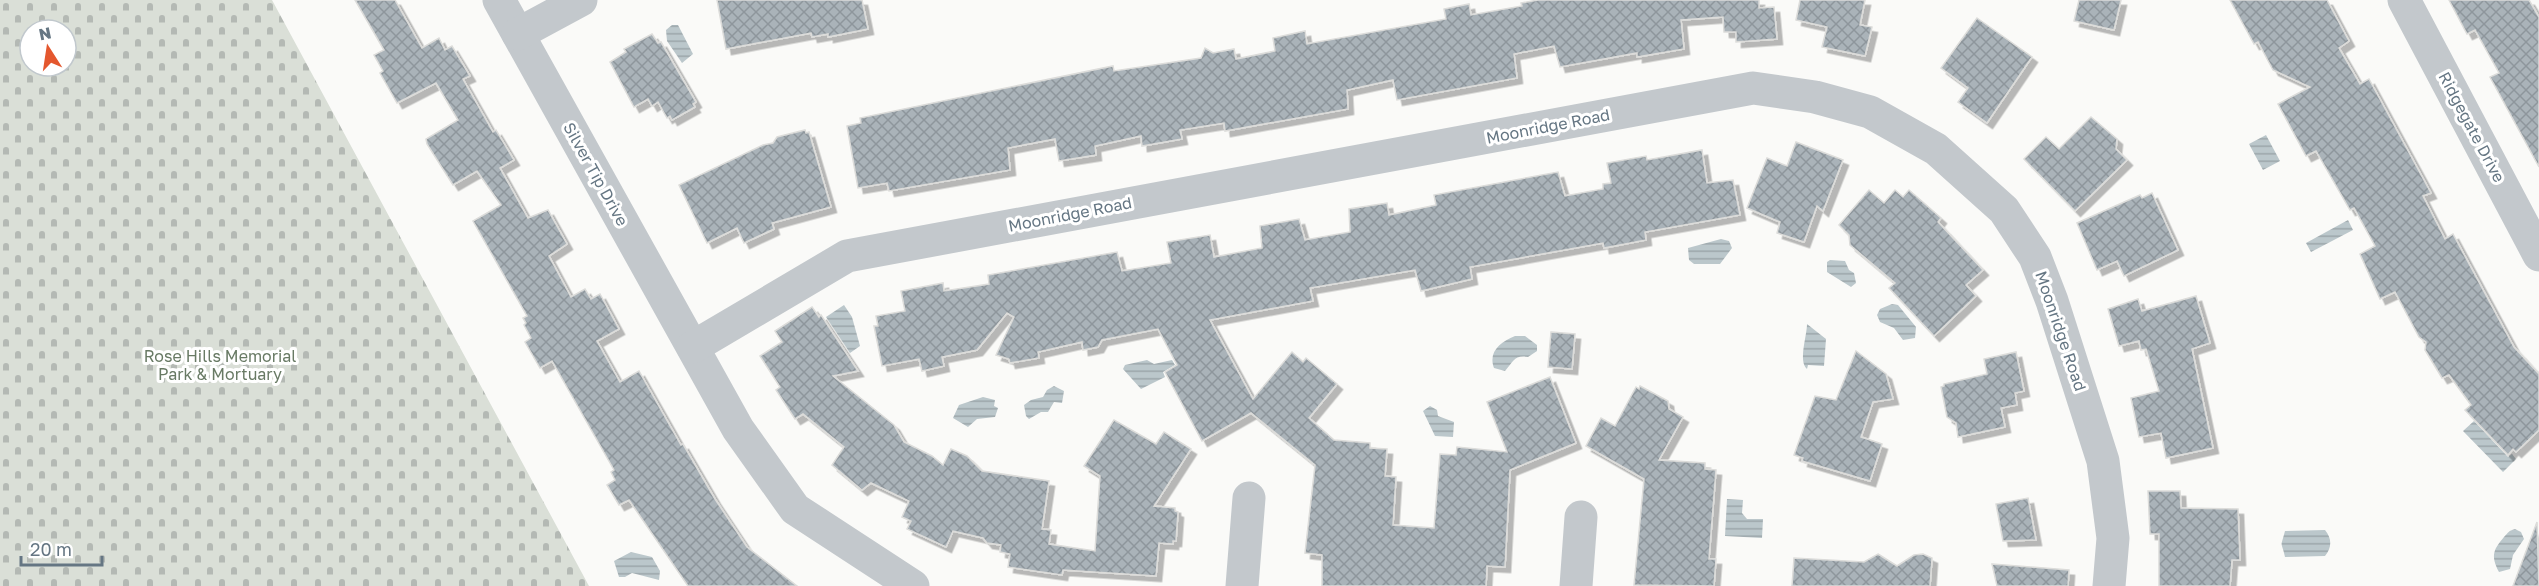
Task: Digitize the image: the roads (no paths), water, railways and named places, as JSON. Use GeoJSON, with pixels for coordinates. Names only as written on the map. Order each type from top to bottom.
{"type":"FeatureCollection","features":[{"type":"Feature","properties":{"kind":"street","name":"Silver Tip Drive"},"geometry":{"type":"LineString","coordinates":[[500,0],[738,429],[795,509],[913,586]]}},
{"type":"Feature","properties":{"kind":"street"},"geometry":{"type":"LineString","coordinates":[[518,34],[581,0]]}},
{"type":"Feature","properties":{"kind":"street","name":"Ridgegate Drive"},"geometry":{"type":"LineString","coordinates":[[2404,0],[2539,255]]}},
{"type":"Feature","properties":{"kind":"street","name":"Moonridge Road"},"geometry":{"type":"LineString","coordinates":[[693,347],[847,256],[1753,88],[1815,97],[1870,112],[1936,149],[2004,210],[2035,257],[2052,301],[2103,461],[2113,538],[2109,586]]}},
{"type":"Feature","properties":{"kind":"street"},"geometry":{"type":"LineString","coordinates":[[1242,586],[1249,498]]}},
{"type":"Feature","properties":{"kind":"street"},"geometry":{"type":"LineString","coordinates":[[1576,586],[1581,517]]}},
{"type":"Feature","properties":{"kind":"park label","name":"Rose Hills Memorial Park & Mortuary"},"geometry":{"type":"Point","coordinates":[220,365]}}]}
